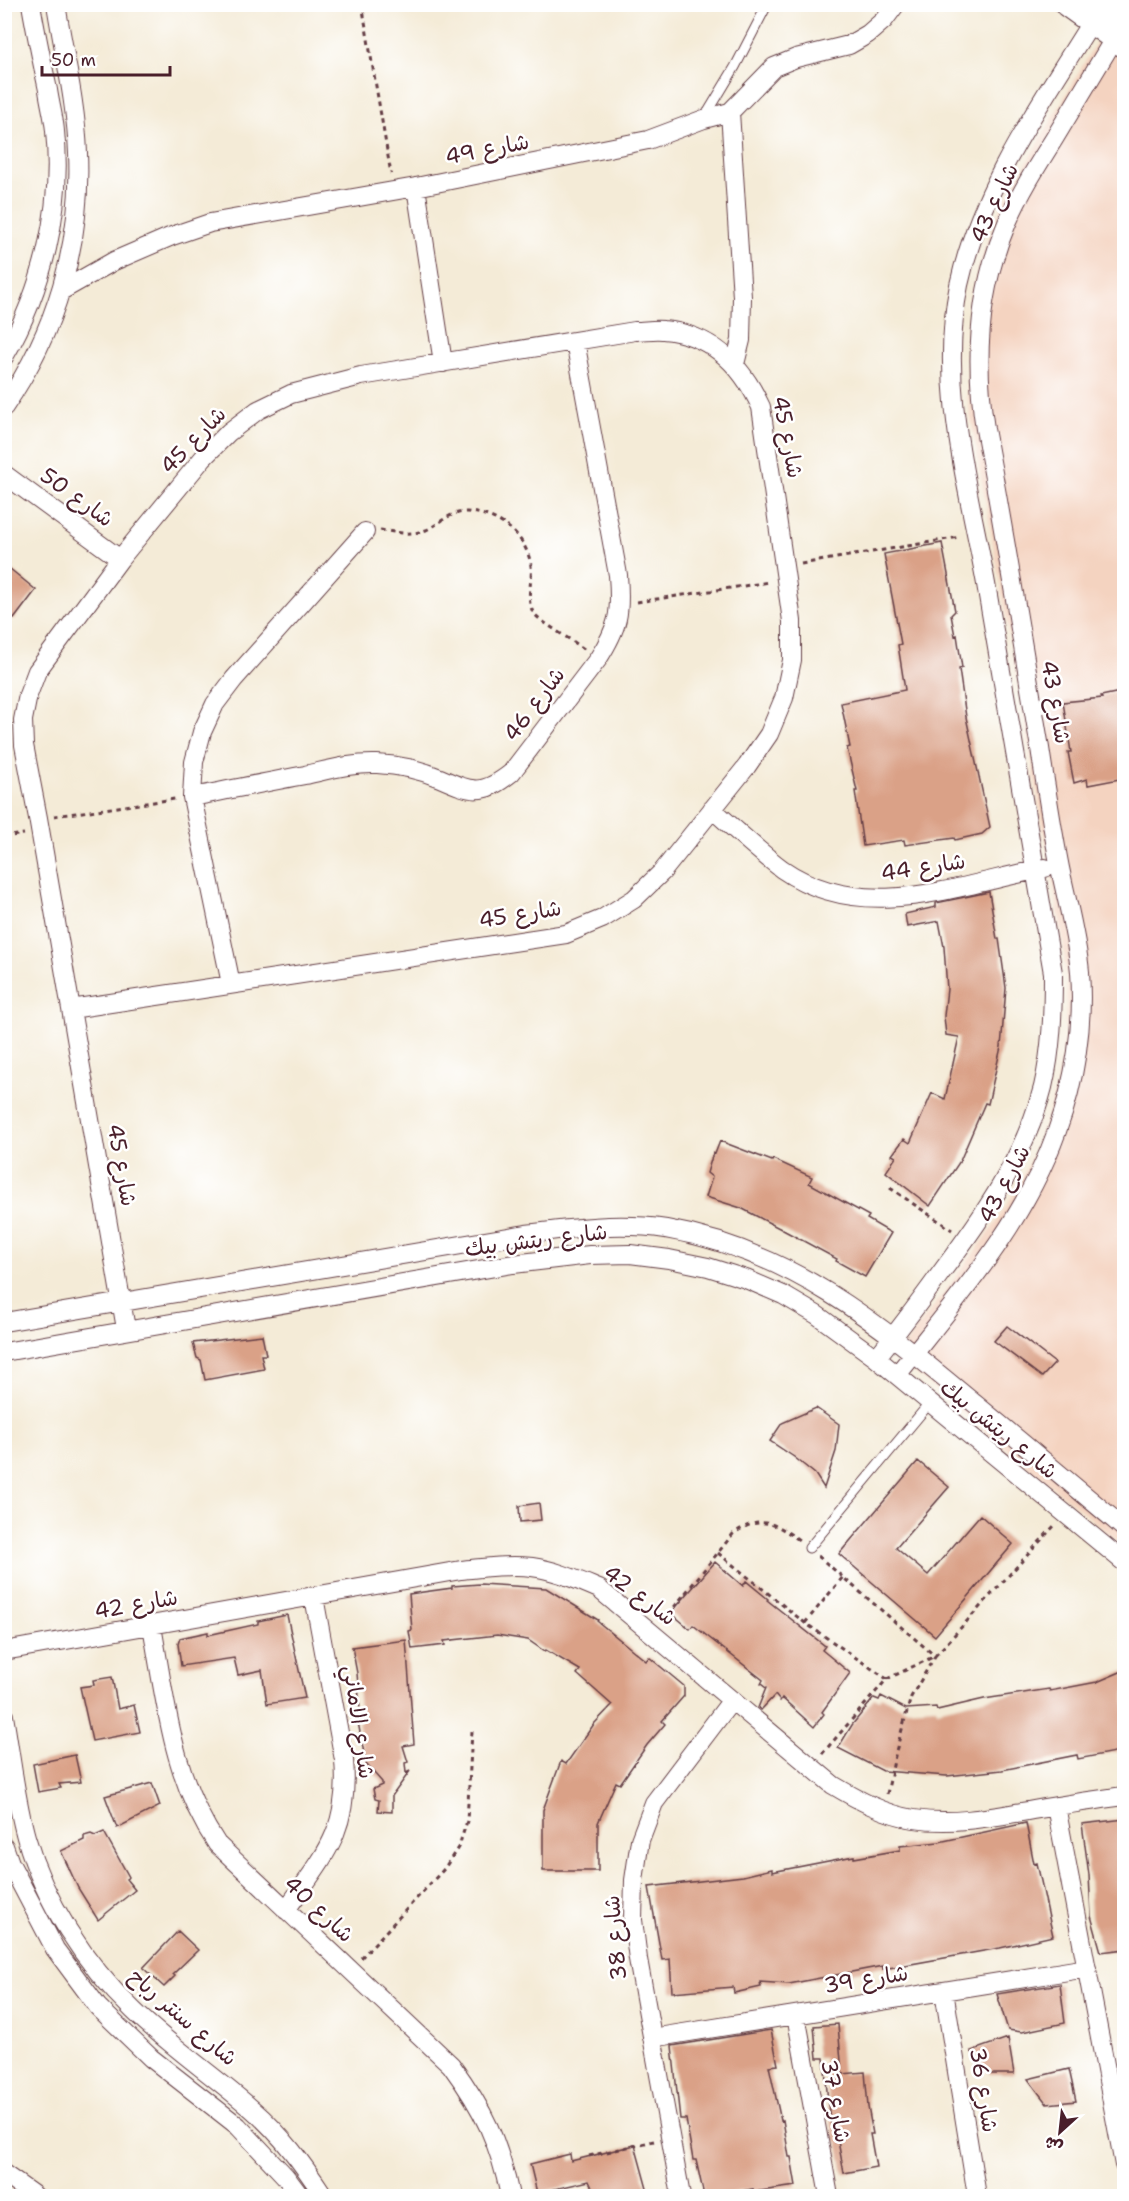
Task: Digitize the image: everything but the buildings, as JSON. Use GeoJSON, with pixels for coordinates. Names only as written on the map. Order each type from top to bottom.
{"type":"FeatureCollection","features":[{"type":"Feature","properties":{"kind":"street"},"geometry":{"type":"LineString","coordinates":[[4,357],[28,310],[40,275],[55,203],[56,130],[31,4]]}},
{"type":"Feature","properties":{"kind":"street"},"geometry":{"type":"LineString","coordinates":[[4,407],[34,359],[61,291],[70,257],[75,222],[78,152],[75,117],[56,4]]}},
{"type":"Feature","properties":{"kind":"street"},"geometry":{"type":"LineString","coordinates":[[735,364],[741,339],[742,297],[730,112],[774,67],[796,58],[849,45],[868,34],[884,20],[896,4]]}},
{"type":"Feature","properties":{"kind":"street"},"geometry":{"type":"LineString","coordinates":[[1068,4],[1101,10],[1122,30]]}},
{"type":"Feature","properties":{"kind":"street","name":"شارع 43"},"geometry":{"type":"LineString","coordinates":[[876,1358],[966,1239],[1016,1158],[1031,1124],[1043,1087],[1050,1049],[1053,973],[977,535],[963,468],[952,390],[952,331],[960,284],[981,215],[996,182],[1013,150],[1101,10]]}},
{"type":"Feature","properties":{"kind":"street","name":"شارع 43"},"geometry":{"type":"LineString","coordinates":[[897,1375],[1009,1229],[1025,1203],[1058,1130],[1075,1062],[1080,1012],[1080,971],[1059,865],[980,394],[979,359],[986,290],[995,256],[1022,192],[1122,30]]}},
{"type":"Feature","properties":{"kind":"street","name":"شارع 49"},"geometry":{"type":"LineString","coordinates":[[61,291],[114,261],[171,236],[210,223],[416,188],[648,140],[730,112]]}},
{"type":"Feature","properties":{"kind":"street"},"geometry":{"type":"LineString","coordinates":[[416,188],[443,363]]}},
{"type":"Feature","properties":{"kind":"street","name":"شارع 45"},"geometry":{"type":"LineString","coordinates":[[71,1009],[566,933],[602,919],[634,898],[662,872],[747,766],[768,734],[784,698],[792,660],[792,621],[761,407],[751,384],[735,364],[715,347],[690,335],[663,330],[635,331],[361,376],[291,394],[258,410],[229,432],[203,458],[120,559],[37,671],[28,695],[23,720],[24,745],[39,818],[71,1009],[126,1329]]}},
{"type":"Feature","properties":{"kind":"street","name":"شارع 46"},"geometry":{"type":"LineString","coordinates":[[192,797],[345,767],[377,764],[409,768],[476,791],[495,785],[511,773],[609,642],[620,604],[618,575],[575,341]]}},
{"type":"Feature","properties":{"kind":"street","name":"شارع 50"},"geometry":{"type":"LineString","coordinates":[[4,474],[120,559]]}},
{"type":"Feature","properties":{"kind":"street"},"geometry":{"type":"LineString","coordinates":[[231,984],[192,797],[194,762],[202,732],[215,704],[234,679],[365,532]]}},
{"type":"Feature","properties":{"kind":"street","name":"شارع 44"},"geometry":{"type":"LineString","coordinates":[[712,809],[783,869],[812,885],[843,895],[876,899],[908,898],[1059,865]]}},
{"type":"Feature","properties":{"kind":"street","name":"شارع ريتش بيك"},"geometry":{"type":"LineString","coordinates":[[4,1322],[526,1234],[613,1226],[664,1229],[714,1240],[762,1256],[841,1300],[915,1353],[1125,1528]]}},
{"type":"Feature","properties":{"kind":"street","name":"شارع ريتش بيك"},"geometry":{"type":"LineString","coordinates":[[4,1352],[126,1329],[513,1264],[590,1255],[630,1254],[669,1259],[708,1267],[746,1280],[783,1296],[817,1315],[876,1358],[929,1404],[1125,1562]]}},
{"type":"Feature","properties":{"kind":"street","name":"شارع 42"},"geometry":{"type":"LineString","coordinates":[[4,1651],[461,1570],[498,1566],[532,1566],[566,1575],[598,1589],[841,1790],[884,1811],[940,1822],[970,1821],[1125,1796]]}},
{"type":"Feature","properties":{"kind":"street","name":"شارع الاماني"},"geometry":{"type":"LineString","coordinates":[[285,1910],[324,1855],[336,1833],[343,1810],[346,1785],[344,1760],[315,1597]]}},
{"type":"Feature","properties":{"kind":"street","name":"شارع 40"},"geometry":{"type":"LineString","coordinates":[[152,1626],[173,1745],[190,1797],[202,1821],[217,1844],[451,2065],[473,2095],[490,2127],[503,2161],[510,2196]]}},
{"type":"Feature","properties":{"kind":"street","name":"شارع 38"},"geometry":{"type":"LineString","coordinates":[[681,2196],[633,1920],[634,1880],[640,1840],[654,1803],[732,1700]]}},
{"type":"Feature","properties":{"kind":"street","name":"شارع سنتر رباح"},"geometry":{"type":"LineString","coordinates":[[4,1716],[19,1807],[27,1839],[38,1870],[72,1938],[132,2010],[253,2109],[281,2137],[324,2196]]}},
{"type":"Feature","properties":{"kind":"street"},"geometry":{"type":"LineString","coordinates":[[1056,1806],[1125,2165]]}},
{"type":"Feature","properties":{"kind":"street"},"geometry":{"type":"LineString","coordinates":[[4,1846],[10,1863],[55,1949],[98,2007],[151,2058],[238,2126],[285,2176],[300,2196]]}},
{"type":"Feature","properties":{"kind":"street","name":"شارع 39"},"geometry":{"type":"LineString","coordinates":[[652,2038],[1087,1968]]}},
{"type":"Feature","properties":{"kind":"street","name":"شارع 36"},"geometry":{"type":"LineString","coordinates":[[944,1991],[977,2196]]}},
{"type":"Feature","properties":{"kind":"street","name":"شارع 37"},"geometry":{"type":"LineString","coordinates":[[796,2015],[829,2196]]}},
{"type":"Feature","properties":{"kind":"street"},"geometry":{"type":"LineString","coordinates":[[4,2174],[35,2196]]}},
{"type":"Feature","properties":{"kind":"lane"},"geometry":{"type":"LineString","coordinates":[[704,119],[735,67],[766,7]]}},
{"type":"Feature","properties":{"kind":"lane"},"geometry":{"type":"LineString","coordinates":[[809,1548],[929,1404]]}},
{"type":"Feature","properties":{"kind":"path"},"geometry":{"type":"LineString","coordinates":[[362,4],[394,191]]}},
{"type":"Feature","properties":{"kind":"path"},"geometry":{"type":"LineString","coordinates":[[365,532],[374,530],[408,534],[427,529],[443,518],[465,512],[488,515],[509,526],[523,544],[531,566],[530,604],[534,614],[598,659]]}},
{"type":"Feature","properties":{"kind":"path"},"geometry":{"type":"LineString","coordinates":[[620,604],[977,535]]}},
{"type":"Feature","properties":{"kind":"path"},"geometry":{"type":"LineString","coordinates":[[39,818],[192,797]]}},
{"type":"Feature","properties":{"kind":"path"},"geometry":{"type":"LineString","coordinates":[[890,1188],[966,1239]]}},
{"type":"Feature","properties":{"kind":"path"},"geometry":{"type":"LineString","coordinates":[[884,1811],[896,1751],[911,1697],[935,1656],[1066,1514]]}},
{"type":"Feature","properties":{"kind":"path"},"geometry":{"type":"LineString","coordinates":[[653,1634],[733,1534],[745,1525],[760,1522],[775,1524],[809,1548],[935,1656]]}},
{"type":"Feature","properties":{"kind":"path"},"geometry":{"type":"LineString","coordinates":[[718,1553],[805,1623],[888,1679]]}},
{"type":"Feature","properties":{"kind":"path"},"geometry":{"type":"LineString","coordinates":[[805,1623],[843,1577]]}},
{"type":"Feature","properties":{"kind":"path"},"geometry":{"type":"LineString","coordinates":[[812,1766],[888,1679],[935,1656]]}},
{"type":"Feature","properties":{"kind":"path"},"geometry":{"type":"LineString","coordinates":[[350,1971],[444,1869],[459,1846],[467,1821],[472,1731]]}},
{"type":"Feature","properties":{"kind":"path"},"geometry":{"type":"LineString","coordinates":[[589,2156],[670,2139]]}},
{"type":"Feature","properties":{"kind":"shaded area"},"geometry":{"type":"Polygon","coordinates":[[[1109,20],[1124,31],[1124,1546],[896,1357],[991,1230],[1018,1187],[1039,1140],[1055,1091],[1064,1041],[1067,990],[1063,939],[967,396],[967,333],[977,272],[998,213],[1109,20]]]}}]}
